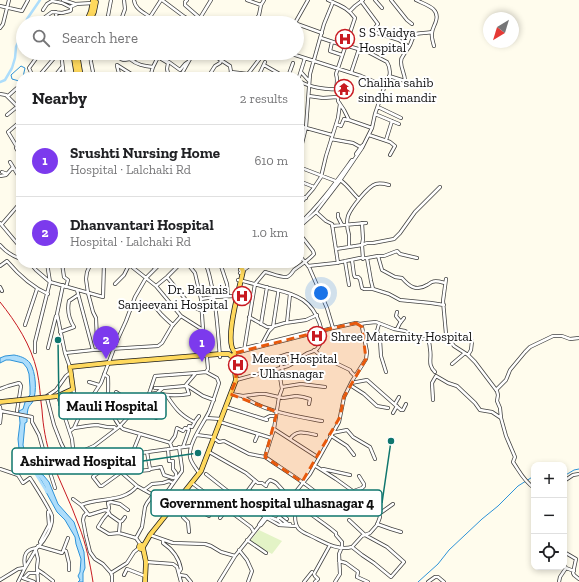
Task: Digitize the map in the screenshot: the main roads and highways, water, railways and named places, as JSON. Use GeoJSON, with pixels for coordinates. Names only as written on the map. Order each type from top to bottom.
{"type":"FeatureCollection","features":[{"type":"Feature","properties":{"kind":"main road"},"geometry":{"type":"LineString","coordinates":[[92,16],[94,12],[94,1]]}},
{"type":"Feature","properties":{"kind":"main road"},"geometry":{"type":"LineString","coordinates":[[76,60],[77,72]]}},
{"type":"Feature","properties":{"kind":"main road"},"geometry":{"type":"LineString","coordinates":[[76,60],[79,72]]}},
{"type":"Feature","properties":{"kind":"main road"},"geometry":{"type":"LineString","coordinates":[[144,582],[146,562],[142,547],[201,471],[236,380],[230,342],[230,328],[240,280],[239,268]]}},
{"type":"Feature","properties":{"kind":"main road"},"geometry":{"type":"LineString","coordinates":[[232,353],[228,342],[228,331],[235,296],[240,280]]}},
{"type":"Feature","properties":{"kind":"main road"},"geometry":{"type":"LineString","coordinates":[[0,402],[58,396],[73,389],[70,370],[108,364],[207,357],[232,353]]}},
{"type":"Feature","properties":{"kind":"water"},"geometry":{"type":"Polygon","coordinates":[[[14,355],[27,360],[34,371],[35,393],[33,402],[28,408],[27,422],[25,423],[24,449],[37,470],[49,482],[58,504],[74,522],[84,552],[85,568],[83,573],[83,582],[78,582],[80,580],[78,576],[80,572],[81,559],[75,537],[65,520],[57,512],[41,480],[26,464],[19,449],[19,411],[23,409],[26,399],[30,395],[29,374],[23,363],[6,360],[0,363],[0,358],[14,355]]]}},
{"type":"Feature","properties":{"kind":"waterway"},"geometry":{"type":"LineString","coordinates":[[29,16],[40,0]]}},
{"type":"Feature","properties":{"kind":"waterway"},"geometry":{"type":"LineString","coordinates":[[0,82],[5,80],[12,68],[16,47]]}},
{"type":"Feature","properties":{"kind":"waterway"},"geometry":{"type":"LineString","coordinates":[[16,80],[12,79],[11,75],[21,66],[25,68],[24,72]]}},
{"type":"Feature","properties":{"kind":"waterway"},"geometry":{"type":"LineString","coordinates":[[567,474],[579,469]]}},
{"type":"Feature","properties":{"kind":"waterway"},"geometry":{"type":"LineString","coordinates":[[34,471],[47,492]]}},
{"type":"Feature","properties":{"kind":"waterway"},"geometry":{"type":"LineString","coordinates":[[418,582],[438,564],[449,550],[482,519],[498,506],[518,486],[531,478]]}},
{"type":"Feature","properties":{"kind":"railway"},"geometry":{"type":"LineString","coordinates":[[0,302],[22,334],[34,361],[39,381],[45,434],[51,458],[81,533],[88,554],[93,582]]}},
{"type":"Feature","properties":{"kind":"place","name":"S S Vaidya Hospital"},"geometry":{"type":"Point","coordinates":[345,39]}},
{"type":"Feature","properties":{"kind":"place","name":"Chaliha sahib sindhi mandir"},"geometry":{"type":"Point","coordinates":[344,89]}},
{"type":"Feature","properties":{"kind":"place","name":"Dr. Balanis Sanjeevani Hospital"},"geometry":{"type":"Point","coordinates":[242,296]}},
{"type":"Feature","properties":{"kind":"place","name":"Shree Maternity Hospital"},"geometry":{"type":"Point","coordinates":[317,336]}},
{"type":"Feature","properties":{"kind":"place","name":"Mauli Hospital"},"geometry":{"type":"Point","coordinates":[58,340]}},
{"type":"Feature","properties":{"kind":"place","name":"Dhanvantari Hospital"},"geometry":{"type":"Point","coordinates":[106,359]}},
{"type":"Feature","properties":{"kind":"place","name":"Srushti Nursing Home"},"geometry":{"type":"Point","coordinates":[202,362]}},
{"type":"Feature","properties":{"kind":"place","name":"Meera Hospital - Ulhasnagar"},"geometry":{"type":"Point","coordinates":[238,365]}},
{"type":"Feature","properties":{"kind":"place","name":"Government hospital ulhasnagar 4"},"geometry":{"type":"Point","coordinates":[391,441]}},
{"type":"Feature","properties":{"kind":"place","name":"Ashirwad Hospital"},"geometry":{"type":"Point","coordinates":[198,453]}}]}
